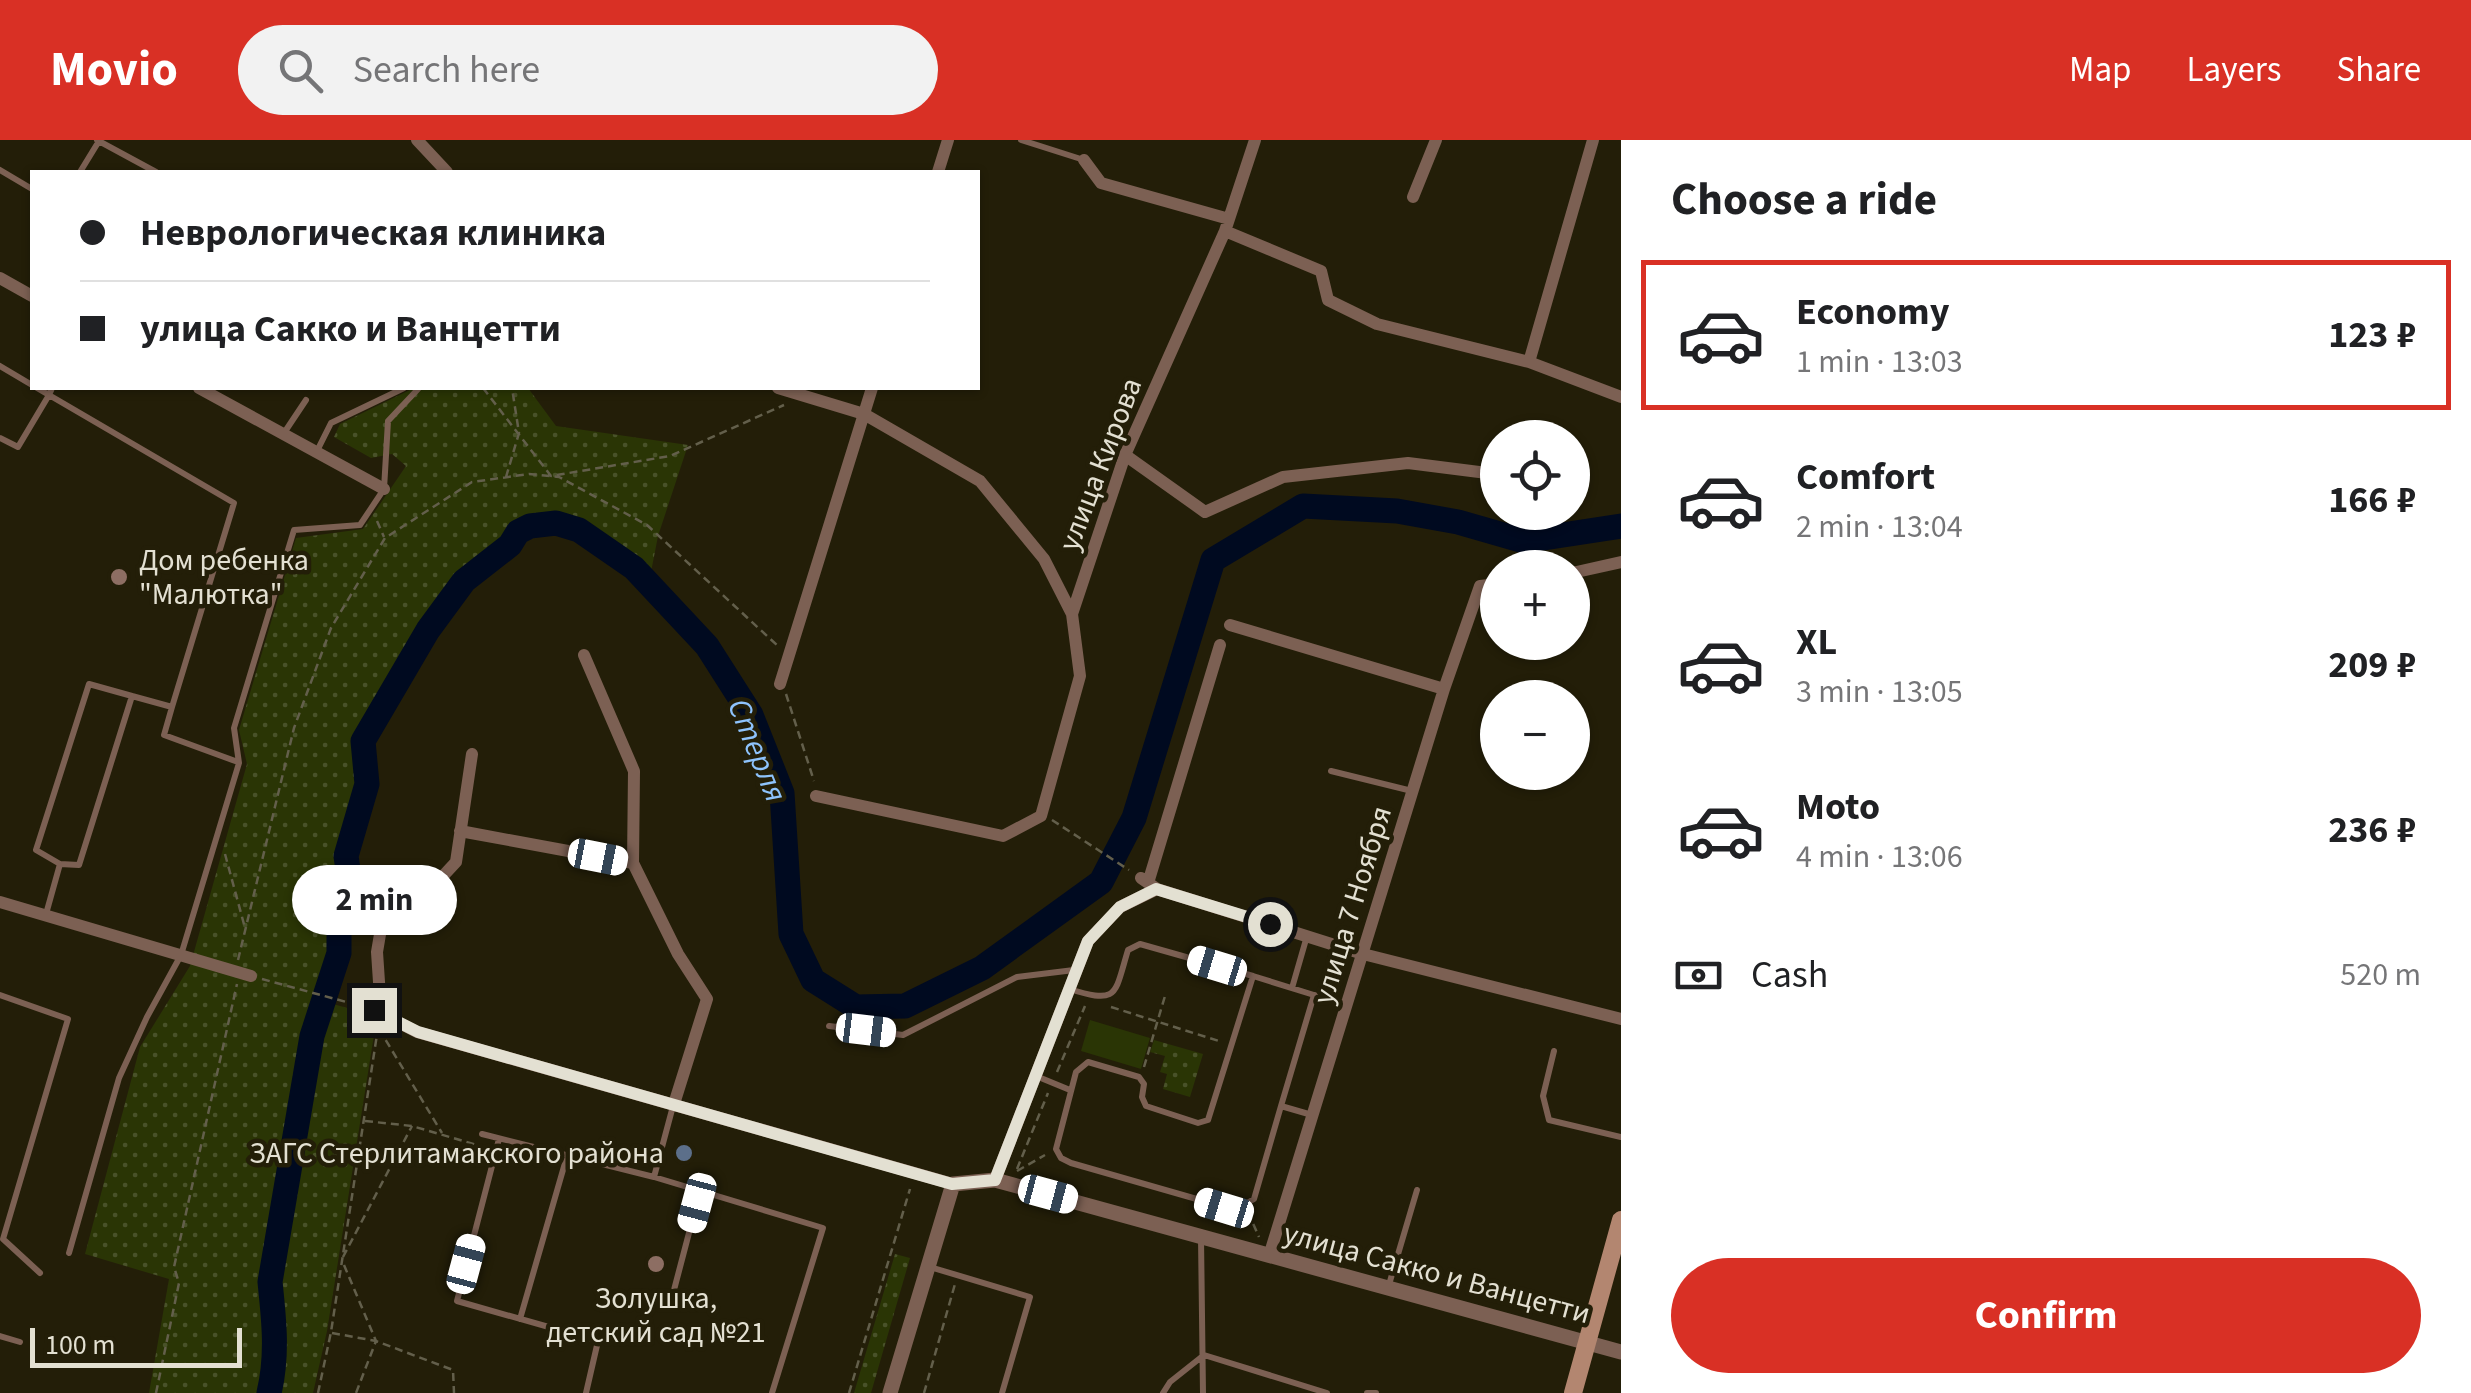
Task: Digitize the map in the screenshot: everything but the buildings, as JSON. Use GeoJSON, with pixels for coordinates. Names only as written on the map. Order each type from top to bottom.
{"type":"FeatureCollection","features":[{"type":"Feature","properties":{"kind":"main road"},"geometry":{"type":"LineString","coordinates":[[1572,1393],[1616,1261],[1621,1220]]}},
{"type":"Feature","properties":{"kind":"street"},"geometry":{"type":"LineString","coordinates":[[417,140],[446,170]]}},
{"type":"Feature","properties":{"kind":"street"},"geometry":{"type":"LineString","coordinates":[[939,170],[948,140]]}},
{"type":"Feature","properties":{"kind":"street","name":"улица Кирова"},"geometry":{"type":"LineString","coordinates":[[816,796],[1003,836],[1041,816],[1080,676],[1072,614],[1125,456],[1227,225],[1256,140]]}},
{"type":"Feature","properties":{"kind":"street"},"geometry":{"type":"LineString","coordinates":[[1413,197],[1436,140]]}},
{"type":"Feature","properties":{"kind":"street"},"geometry":{"type":"LineString","coordinates":[[1529,362],[1593,140]]}},
{"type":"Feature","properties":{"kind":"street"},"geometry":{"type":"LineString","coordinates":[[1084,160],[1101,183],[1227,225],[1321,271],[1328,300],[1376,324],[1529,362],[1621,397]]}},
{"type":"Feature","properties":{"kind":"street"},"geometry":{"type":"LineString","coordinates":[[0,278],[30,295]]}},
{"type":"Feature","properties":{"kind":"street"},"geometry":{"type":"LineString","coordinates":[[203,390],[384,489]]}},
{"type":"Feature","properties":{"kind":"street"},"geometry":{"type":"LineString","coordinates":[[784,390],[864,414],[980,481],[1044,559],[1072,614]]}},
{"type":"Feature","properties":{"kind":"street"},"geometry":{"type":"LineString","coordinates":[[780,684],[871,390]]}},
{"type":"Feature","properties":{"kind":"street"},"geometry":{"type":"LineString","coordinates":[[1125,456],[1206,512],[1283,477],[1300,474],[1408,463],[1480,472]]}},
{"type":"Feature","properties":{"kind":"street"},"geometry":{"type":"LineString","coordinates":[[1590,569],[1621,562]]}},
{"type":"Feature","properties":{"kind":"street","name":"улица 7 Ноября"},"geometry":{"type":"LineString","coordinates":[[1265,1248],[1313,1115],[1444,689],[1480,586]]}},
{"type":"Feature","properties":{"kind":"street"},"geometry":{"type":"LineString","coordinates":[[1230,625],[1444,689]]}},
{"type":"Feature","properties":{"kind":"street"},"geometry":{"type":"LineString","coordinates":[[995,1180],[1088,941],[1107,917],[1148,883],[1220,644]]}},
{"type":"Feature","properties":{"kind":"street"},"geometry":{"type":"LineString","coordinates":[[584,654],[634,771],[633,864],[678,954],[707,999],[674,1104]]}},
{"type":"Feature","properties":{"kind":"street"},"geometry":{"type":"LineString","coordinates":[[378,1011],[377,952],[386,899],[430,890],[456,862],[472,754]]}},
{"type":"Feature","properties":{"kind":"street"},"geometry":{"type":"LineString","coordinates":[[460,831],[633,864]]}},
{"type":"Feature","properties":{"kind":"street"},"geometry":{"type":"LineString","coordinates":[[1148,883],[1364,954],[1621,1019]]}},
{"type":"Feature","properties":{"kind":"street"},"geometry":{"type":"LineString","coordinates":[[0,902],[242,973]]}},
{"type":"Feature","properties":{"kind":"street","name":"улица Сакко и Ванцетти"},"geometry":{"type":"LineString","coordinates":[[378,1011],[418,1032],[952,1184],[995,1180],[1201,1236],[1265,1248],[1388,1290],[1621,1352]]}},
{"type":"Feature","properties":{"kind":"street"},"geometry":{"type":"LineString","coordinates":[[890,1393],[952,1184]]}},
{"type":"Feature","properties":{"kind":"lane"},"geometry":{"type":"LineString","coordinates":[[81,170],[98,140],[144,170]]}},
{"type":"Feature","properties":{"kind":"lane"},"geometry":{"type":"LineString","coordinates":[[1021,140],[1084,160]]}},
{"type":"Feature","properties":{"kind":"lane"},"geometry":{"type":"LineString","coordinates":[[0,170],[30,188]]}},
{"type":"Feature","properties":{"kind":"lane"},"geometry":{"type":"LineString","coordinates":[[0,366],[30,383]]}},
{"type":"Feature","properties":{"kind":"lane"},"geometry":{"type":"LineString","coordinates":[[316,452],[332,422],[400,390]]}},
{"type":"Feature","properties":{"kind":"lane"},"geometry":{"type":"LineString","coordinates":[[69,1253],[119,1078],[146,1017],[181,955],[239,763],[234,728],[294,530],[360,525],[384,489],[388,421],[417,390]]}},
{"type":"Feature","properties":{"kind":"lane"},"geometry":{"type":"LineString","coordinates":[[0,438],[18,447],[51,391],[234,503],[164,735],[239,763]]}},
{"type":"Feature","properties":{"kind":"lane"},"geometry":{"type":"LineString","coordinates":[[283,434],[306,400]]}},
{"type":"Feature","properties":{"kind":"lane"},"geometry":{"type":"LineString","coordinates":[[132,696],[79,865],[60,864],[36,850],[89,684],[172,707]]}},
{"type":"Feature","properties":{"kind":"lane"},"geometry":{"type":"LineString","coordinates":[[1331,770],[1413,791]]}},
{"type":"Feature","properties":{"kind":"lane"},"geometry":{"type":"LineString","coordinates":[[46,916],[60,864]]}},
{"type":"Feature","properties":{"kind":"lane"},"geometry":{"type":"LineString","coordinates":[[1292,988],[1307,936]]}},
{"type":"Feature","properties":{"kind":"lane"},"geometry":{"type":"LineString","coordinates":[[1068,989],[1105,997],[1116,988],[1128,950],[1136,944],[1348,1004]]}},
{"type":"Feature","properties":{"kind":"lane"},"geometry":{"type":"LineString","coordinates":[[830,1026],[903,1035],[1017,976],[1075,969]]}},
{"type":"Feature","properties":{"kind":"lane"},"geometry":{"type":"LineString","coordinates":[[1253,976],[1211,1118],[1205,1122],[1146,1106],[1141,1078],[1088,1062],[1076,1072],[1070,1090],[1056,1149],[1060,1158],[1224,1208],[1245,1206],[1254,1199],[1314,994]]}},
{"type":"Feature","properties":{"kind":"lane"},"geometry":{"type":"LineString","coordinates":[[0,996],[68,1019],[3,1239],[40,1273]]}},
{"type":"Feature","properties":{"kind":"lane"},"geometry":{"type":"LineString","coordinates":[[1554,1052],[1543,1096],[1549,1120],[1621,1137]]}},
{"type":"Feature","properties":{"kind":"lane"},"geometry":{"type":"LineString","coordinates":[[1035,1075],[1070,1090]]}},
{"type":"Feature","properties":{"kind":"lane"},"geometry":{"type":"LineString","coordinates":[[654,1177],[674,1104]]}},
{"type":"Feature","properties":{"kind":"lane"},"geometry":{"type":"LineString","coordinates":[[1281,1106],[1313,1115]]}},
{"type":"Feature","properties":{"kind":"lane"},"geometry":{"type":"LineString","coordinates":[[482,1134],[654,1177],[823,1228],[772,1393]]}},
{"type":"Feature","properties":{"kind":"lane"},"geometry":{"type":"LineString","coordinates":[[500,1138],[456,1301],[598,1342],[586,1393]]}},
{"type":"Feature","properties":{"kind":"lane"},"geometry":{"type":"LineString","coordinates":[[520,1320],[567,1156]]}},
{"type":"Feature","properties":{"kind":"lane"},"geometry":{"type":"LineString","coordinates":[[1388,1290],[1417,1190]]}},
{"type":"Feature","properties":{"kind":"lane"},"geometry":{"type":"LineString","coordinates":[[669,1309],[700,1191]]}},
{"type":"Feature","properties":{"kind":"lane"},"geometry":{"type":"LineString","coordinates":[[1201,1236],[1203,1393]]}},
{"type":"Feature","properties":{"kind":"lane"},"geometry":{"type":"LineString","coordinates":[[929,1267],[1030,1296],[1002,1393]]}},
{"type":"Feature","properties":{"kind":"lane"},"geometry":{"type":"LineString","coordinates":[[0,1336],[20,1342]]}},
{"type":"Feature","properties":{"kind":"lane"},"geometry":{"type":"LineString","coordinates":[[1163,1393],[1170,1382],[1204,1355]]}},
{"type":"Feature","properties":{"kind":"lane"},"geometry":{"type":"LineString","coordinates":[[1204,1355],[1328,1393]]}},
{"type":"Feature","properties":{"kind":"lane"},"geometry":{"type":"LineString","coordinates":[[1367,1393],[1376,1393]]}},
{"type":"Feature","properties":{"kind":"path"},"geometry":{"type":"LineString","coordinates":[[484,390],[551,476]]}},
{"type":"Feature","properties":{"kind":"path"},"geometry":{"type":"LineString","coordinates":[[506,478],[518,434],[512,390]]}},
{"type":"Feature","properties":{"kind":"path"},"geometry":{"type":"LineString","coordinates":[[551,476],[670,456],[804,396]]}},
{"type":"Feature","properties":{"kind":"path"},"geometry":{"type":"LineString","coordinates":[[156,1393],[179,1283],[174,1267],[242,973],[246,929],[294,728],[332,628],[385,538],[472,482],[529,474],[559,477],[648,525],[787,655]]}},
{"type":"Feature","properties":{"kind":"path"},"geometry":{"type":"LineString","coordinates":[[371,508],[385,538]]}},
{"type":"Feature","properties":{"kind":"path"},"geometry":{"type":"LineString","coordinates":[[780,684],[814,774],[816,796]]}},
{"type":"Feature","properties":{"kind":"path"},"geometry":{"type":"LineString","coordinates":[[1062,825],[1148,883]]}},
{"type":"Feature","properties":{"kind":"path"},"geometry":{"type":"LineString","coordinates":[[218,832],[246,929]]}},
{"type":"Feature","properties":{"kind":"path"},"geometry":{"type":"LineString","coordinates":[[242,973],[378,1011]]}},
{"type":"Feature","properties":{"kind":"path"},"geometry":{"type":"LineString","coordinates":[[1141,1078],[1165,996]]}},
{"type":"Feature","properties":{"kind":"path"},"geometry":{"type":"LineString","coordinates":[[1105,997],[1112,1009],[1232,1045]]}},
{"type":"Feature","properties":{"kind":"path"},"geometry":{"type":"LineString","coordinates":[[318,1393],[378,1027],[443,1135]]}},
{"type":"Feature","properties":{"kind":"path"},"geometry":{"type":"LineString","coordinates":[[364,1121],[412,1126],[496,1151]]}},
{"type":"Feature","properties":{"kind":"path"},"geometry":{"type":"LineString","coordinates":[[342,1260],[412,1126]]}},
{"type":"Feature","properties":{"kind":"path"},"geometry":{"type":"LineString","coordinates":[[1016,1172],[1056,1149]]}},
{"type":"Feature","properties":{"kind":"path"},"geometry":{"type":"LineString","coordinates":[[849,1393],[918,1174]]}},
{"type":"Feature","properties":{"kind":"path"},"geometry":{"type":"LineString","coordinates":[[1245,1206],[1265,1248]]}},
{"type":"Feature","properties":{"kind":"path"},"geometry":{"type":"LineString","coordinates":[[342,1260],[376,1340],[356,1393]]}},
{"type":"Feature","properties":{"kind":"path"},"geometry":{"type":"LineString","coordinates":[[924,1393],[957,1276]]}},
{"type":"Feature","properties":{"kind":"path"},"geometry":{"type":"LineString","coordinates":[[330,1332],[376,1340],[453,1370],[454,1393]]}},
{"type":"Feature","properties":{"kind":"green space"},"geometry":{"type":"Polygon","coordinates":[[[410,390],[529,390],[556,426],[688,445],[658,536],[651,572],[578,522],[552,515],[529,519],[463,571],[442,593],[355,738],[360,780],[337,851],[341,882],[334,906],[332,953],[306,1036],[263,1281],[271,1313],[272,1370],[266,1393],[149,1393],[169,1279],[85,1254],[140,1047],[190,966],[247,764],[239,730],[296,538],[363,529],[406,466],[392,454],[371,458],[334,437],[340,424],[410,390]]]}},
{"type":"Feature","properties":{"kind":"green space"},"geometry":{"type":"Polygon","coordinates":[[[329,1003],[377,1016],[327,1331],[313,1393],[275,1393],[283,1338],[276,1283],[329,1003]]]}},
{"type":"Feature","properties":{"kind":"green space"},"geometry":{"type":"Polygon","coordinates":[[[1090,1020],[1150,1038],[1141,1069],[1081,1051],[1090,1020]]]}},
{"type":"Feature","properties":{"kind":"green space"},"geometry":{"type":"Polygon","coordinates":[[[1154,1040],[1203,1054],[1190,1097],[1163,1089],[1167,1074],[1160,1072],[1165,1056],[1150,1052],[1154,1040]]]}},
{"type":"Feature","properties":{"kind":"green space"},"geometry":{"type":"Polygon","coordinates":[[[895,1254],[910,1258],[871,1393],[854,1393],[895,1254]]]}},
{"type":"Feature","properties":{"kind":"waterway","name":"Стерля"},"geometry":{"type":"LineString","coordinates":[[269,1393],[274,1351],[270,1282],[312,1036],[339,953],[339,909],[350,884],[346,856],[367,784],[363,741],[428,630],[464,581],[510,545],[518,532],[530,526],[556,523],[579,530],[634,568],[707,646],[751,715],[782,793],[791,934],[813,980],[856,1007],[905,1006],[982,968],[1101,882],[1134,818],[1213,560],[1303,506],[1397,511],[1458,522],[1524,541],[1621,526]]}},
{"type":"Feature","properties":{"kind":"place","name":"Дом ребенка \"Малютка\""},"geometry":{"type":"Point","coordinates":[119,577]}},
{"type":"Feature","properties":{"kind":"place","name":"ЗАГС Стерлитамакского района"},"geometry":{"type":"Point","coordinates":[684,1153]}},
{"type":"Feature","properties":{"kind":"place","name":"Золушка, детский сад №21"},"geometry":{"type":"Point","coordinates":[656,1264]}},
{"type":"Feature","properties":{"kind":"route"},"geometry":{"type":"LineString","coordinates":[[374,1010],[418,1032],[952,1184],[995,1180],[1081,954],[1107,917],[1156,889],[1270,924]]}}]}
